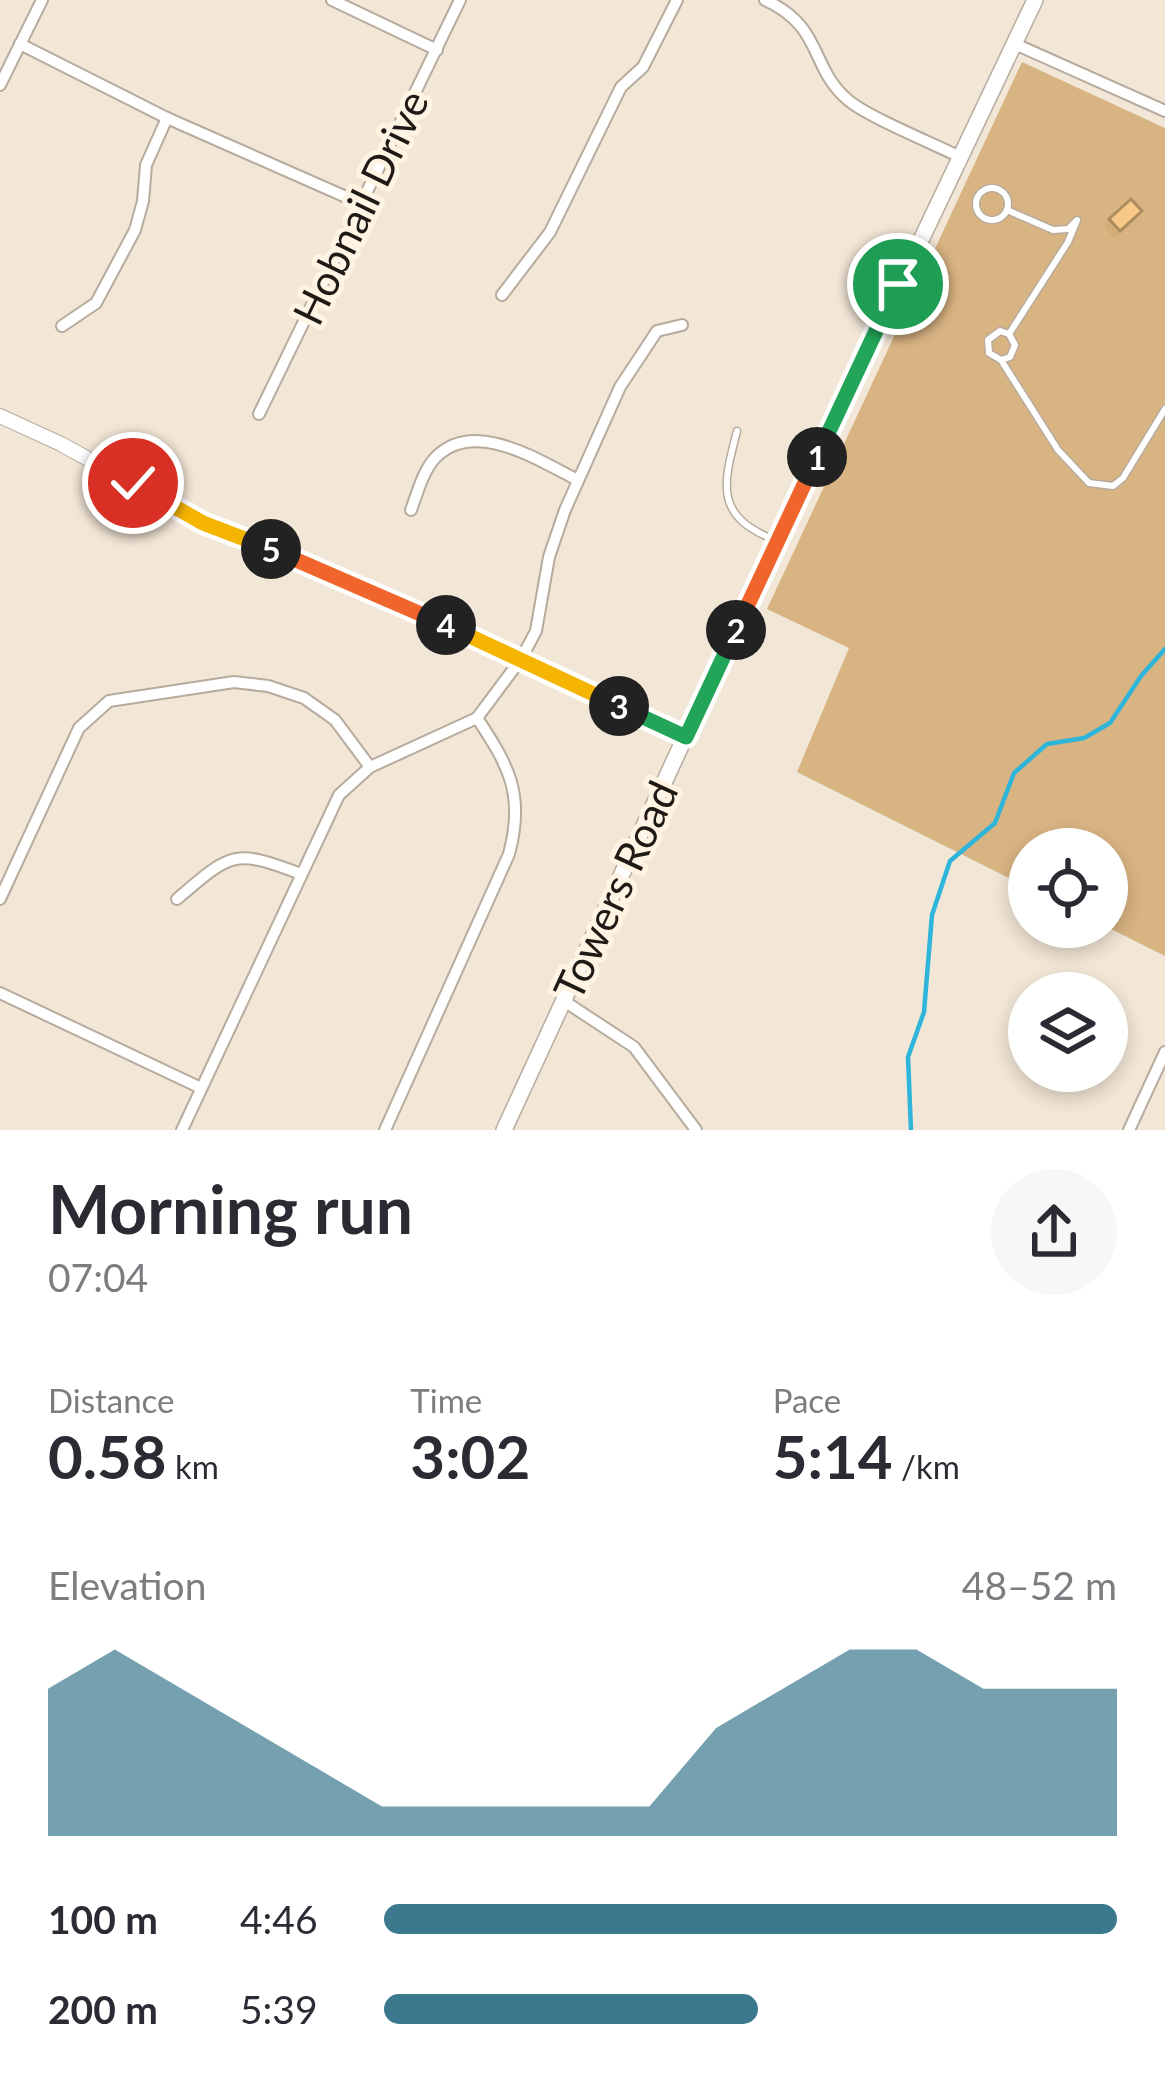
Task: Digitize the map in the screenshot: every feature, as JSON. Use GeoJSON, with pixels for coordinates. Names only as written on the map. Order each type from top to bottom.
{"type":"FeatureCollection","features":[{"type":"Feature","properties":{"kind":"main road","name":"Towers Road"},"geometry":{"type":"LineString","coordinates":[[504,1130],[1035,0]]}},
{"type":"Feature","properties":{"kind":"street"},"geometry":{"type":"LineString","coordinates":[[0,86],[42,0]]}},
{"type":"Feature","properties":{"kind":"street"},"geometry":{"type":"LineString","coordinates":[[332,0],[436,50]]}},
{"type":"Feature","properties":{"kind":"street","name":"Hobnail Drive"},"geometry":{"type":"LineString","coordinates":[[259,414],[460,0]]}},
{"type":"Feature","properties":{"kind":"street"},"geometry":{"type":"LineString","coordinates":[[502,296],[550,232],[621,87],[652,52],[677,0]]}},
{"type":"Feature","properties":{"kind":"street"},"geometry":{"type":"LineString","coordinates":[[765,0],[801,23],[848,100],[958,156]]}},
{"type":"Feature","properties":{"kind":"street"},"geometry":{"type":"LineString","coordinates":[[20,44],[167,118],[362,204]]}},
{"type":"Feature","properties":{"kind":"street"},"geometry":{"type":"LineString","coordinates":[[1015,44],[1165,111]]}},
{"type":"Feature","properties":{"kind":"street"},"geometry":{"type":"LineString","coordinates":[[62,326],[96,303],[135,230],[146,165],[167,118]]}},
{"type":"Feature","properties":{"kind":"street"},"geometry":{"type":"LineString","coordinates":[[182,1130],[339,795],[370,766],[477,718],[536,631],[554,539],[620,387],[657,331],[682,325]]}},
{"type":"Feature","properties":{"kind":"street"},"geometry":{"type":"LineString","coordinates":[[0,416],[61,444],[203,523],[337,575],[686,737]]}},
{"type":"Feature","properties":{"kind":"street"},"geometry":{"type":"LineString","coordinates":[[410,510],[430,464],[467,442],[497,443],[578,480]]}},
{"type":"Feature","properties":{"kind":"street"},"geometry":{"type":"LineString","coordinates":[[0,899],[79,728],[109,701],[234,682],[268,686],[304,698],[335,720],[370,766]]}},
{"type":"Feature","properties":{"kind":"street"},"geometry":{"type":"LineString","coordinates":[[385,1130],[515,832],[517,808],[507,762],[477,718]]}},
{"type":"Feature","properties":{"kind":"street"},"geometry":{"type":"LineString","coordinates":[[177,899],[222,861],[241,856],[301,874]]}},
{"type":"Feature","properties":{"kind":"street"},"geometry":{"type":"LineString","coordinates":[[0,993],[201,1088]]}},
{"type":"Feature","properties":{"kind":"street"},"geometry":{"type":"LineString","coordinates":[[564,1001],[634,1047],[696,1130]]}},
{"type":"Feature","properties":{"kind":"street"},"geometry":{"type":"LineString","coordinates":[[1129,1130],[1165,1052]]}},
{"type":"Feature","properties":{"kind":"lane"},"geometry":{"type":"LineString","coordinates":[[996,188],[1005,194],[1007,210],[991,220],[981,215],[976,201],[986,189],[996,188]]}},
{"type":"Feature","properties":{"kind":"lane"},"geometry":{"type":"LineString","coordinates":[[1007,210],[1060,231],[1077,220],[1009,334]]}},
{"type":"Feature","properties":{"kind":"lane"},"geometry":{"type":"LineString","coordinates":[[1009,334],[995,333],[987,344],[989,353],[1001,360],[1058,450],[1089,483],[1113,486],[1123,478],[1165,410]]}},
{"type":"Feature","properties":{"kind":"lane"},"geometry":{"type":"LineString","coordinates":[[1001,360],[1015,349],[1009,334]]}},
{"type":"Feature","properties":{"kind":"lane"},"geometry":{"type":"LineString","coordinates":[[737,431],[726,482],[732,512],[750,528],[778,541]]}},
{"type":"Feature","properties":{"kind":"shaded area"},"geometry":{"type":"Polygon","coordinates":[[[1022,62],[1165,128],[1165,956],[1128,938],[1128,828],[1008,828],[1008,878],[797,772],[849,648],[767,609],[1022,62]]]}},
{"type":"Feature","properties":{"kind":"building"},"geometry":{"type":"Polygon","coordinates":[[[1131,199],[1142,211],[1120,231],[1109,219],[1131,199]]]}},
{"type":"Feature","properties":{"kind":"waterway"},"geometry":{"type":"LineString","coordinates":[[911,1130],[908,1057],[924,1012],[932,915],[950,861],[995,823],[1014,773],[1047,744],[1084,738],[1110,723],[1165,649]]}},
{"type":"Feature","properties":{"kind":"route"},"geometry":{"type":"LineString","coordinates":[[133,483],[203,523],[337,575],[686,737],[898,284]]}}]}
